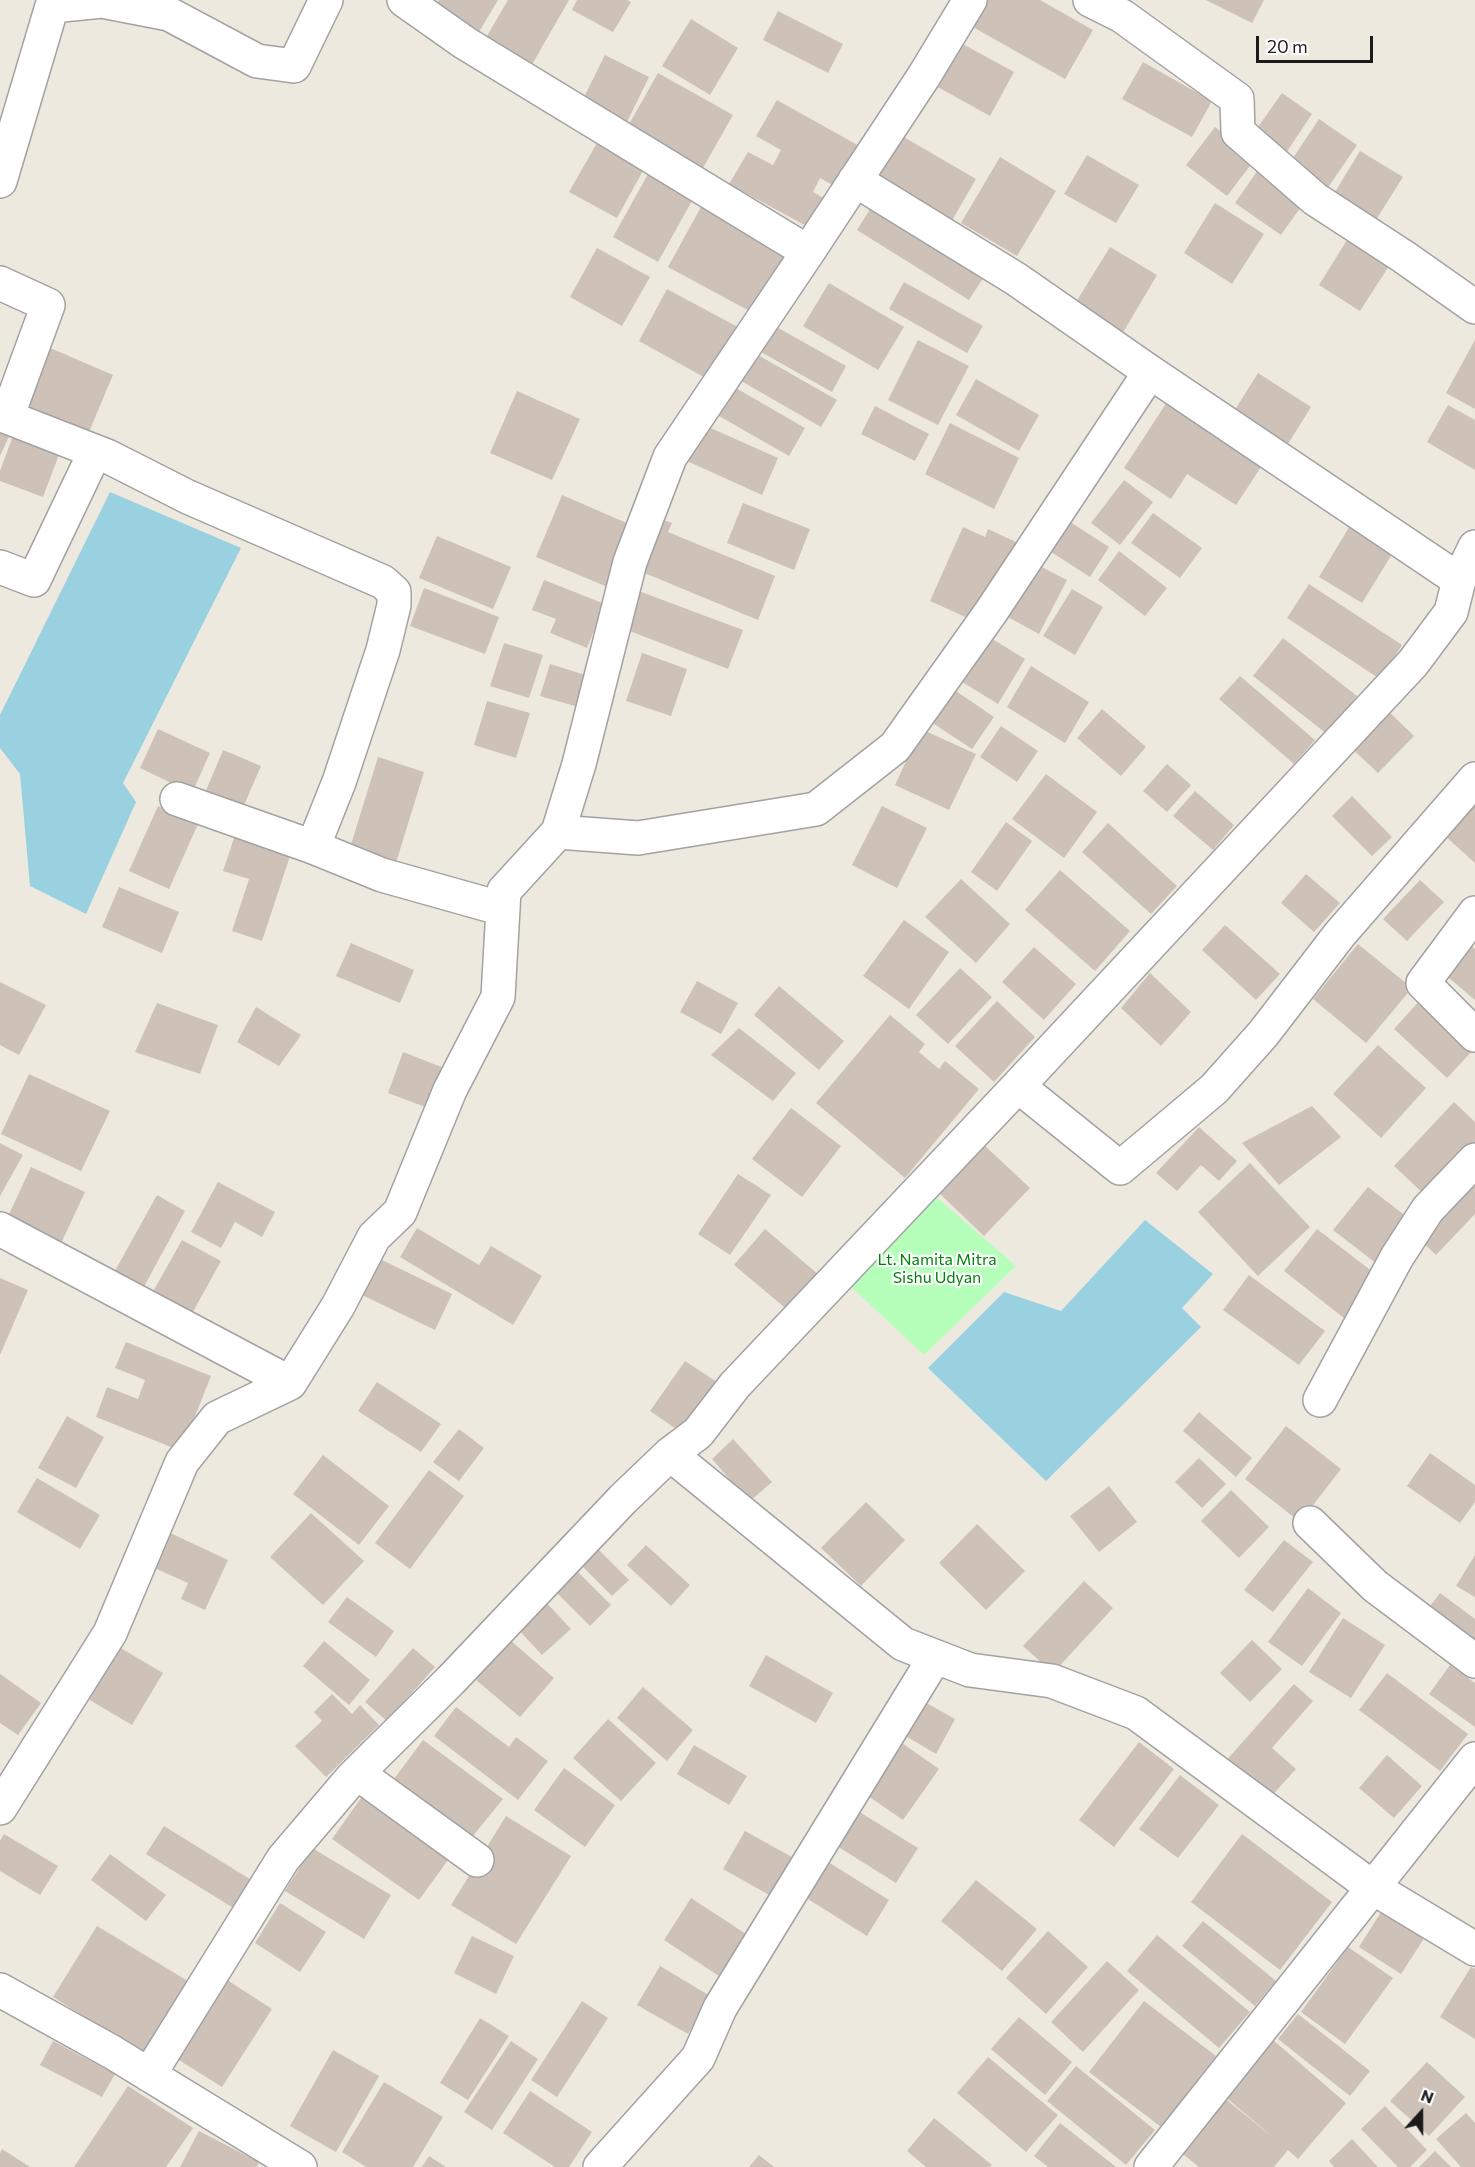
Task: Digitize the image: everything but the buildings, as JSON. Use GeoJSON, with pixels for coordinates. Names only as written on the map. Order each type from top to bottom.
{"type":"FeatureCollection","features":[{"type":"Feature","properties":{"kind":"street"},"geometry":{"type":"LineString","coordinates":[[0,181],[51,6],[102,1],[170,14],[257,61],[294,66],[326,0]]}},
{"type":"Feature","properties":{"kind":"street"},"geometry":{"type":"LineString","coordinates":[[404,0],[465,43],[808,252]]}},
{"type":"Feature","properties":{"kind":"street"},"geometry":{"type":"LineString","coordinates":[[0,1808],[110,1633],[182,1462],[217,1418],[290,1383],[338,1306],[374,1237],[399,1212],[450,1090],[498,997],[504,891],[558,832],[579,764],[630,562],[670,457],[924,76],[970,0]]}},
{"type":"Feature","properties":{"kind":"street"},"geometry":{"type":"LineString","coordinates":[[1090,0],[1122,16],[1237,99],[1238,132],[1315,199],[1404,256],[1475,308]]}},
{"type":"Feature","properties":{"kind":"street"},"geometry":{"type":"LineString","coordinates":[[855,180],[1016,279],[1459,580]]}},
{"type":"Feature","properties":{"kind":"street"},"geometry":{"type":"LineString","coordinates":[[0,283],[48,305],[7,417],[95,452],[188,497],[383,582],[394,592],[394,605],[383,650],[339,782],[313,847]]}},
{"type":"Feature","properties":{"kind":"street"},"geometry":{"type":"LineString","coordinates":[[558,832],[638,838],[816,809],[896,747],[991,612],[1150,372]]}},
{"type":"Feature","properties":{"kind":"street"},"geometry":{"type":"LineString","coordinates":[[0,567],[34,580],[95,452]]}},
{"type":"Feature","properties":{"kind":"street"},"geometry":{"type":"LineString","coordinates":[[149,2075],[283,1859],[357,1773],[452,1680],[623,1498],[698,1433],[735,1385],[1413,663],[1451,612],[1459,580],[1475,547]]}},
{"type":"Feature","properties":{"kind":"street"},"geometry":{"type":"LineString","coordinates":[[1018,1086],[1120,1168],[1214,1089],[1263,1034],[1340,934],[1475,779]]}},
{"type":"Feature","properties":{"kind":"street"},"geometry":{"type":"LineString","coordinates":[[177,800],[313,847],[382,874],[503,909]]}},
{"type":"Feature","properties":{"kind":"street"},"geometry":{"type":"LineString","coordinates":[[1475,913],[1423,983],[1475,1035]]}},
{"type":"Feature","properties":{"kind":"street"},"geometry":{"type":"LineString","coordinates":[[1320,1400],[1403,1247],[1428,1209],[1475,1160]]}},
{"type":"Feature","properties":{"kind":"street"},"geometry":{"type":"LineString","coordinates":[[0,1229],[290,1383]]}},
{"type":"Feature","properties":{"kind":"street"},"geometry":{"type":"LineString","coordinates":[[670,1455],[903,1644],[970,1670],[1052,1681],[1137,1713],[1372,1887],[1475,1949]]}},
{"type":"Feature","properties":{"kind":"street"},"geometry":{"type":"LineString","coordinates":[[1310,1523],[1375,1586],[1475,1661]]}},
{"type":"Feature","properties":{"kind":"street"},"geometry":{"type":"LineString","coordinates":[[600,2167],[698,2058],[720,2008],[935,1657]]}},
{"type":"Feature","properties":{"kind":"street"},"geometry":{"type":"LineString","coordinates":[[1151,2167],[1475,1759]]}},
{"type":"Feature","properties":{"kind":"street"},"geometry":{"type":"LineString","coordinates":[[357,1773],[477,1860]]}},
{"type":"Feature","properties":{"kind":"street"},"geometry":{"type":"LineString","coordinates":[[0,1990],[149,2075],[286,2163]]}},
{"type":"Feature","properties":{"kind":"green space","name":"Lt. Namita Mitra Sishu Udyan"},"geometry":{"type":"Polygon","coordinates":[[[934,1195],[1016,1266],[924,1355],[848,1284],[934,1195]]]}},
{"type":"Feature","properties":{"kind":"water"},"geometry":{"type":"Polygon","coordinates":[[[110,492],[241,548],[123,783],[136,802],[86,914],[30,886],[20,774],[0,748],[0,715],[110,492]]]}},
{"type":"Feature","properties":{"kind":"water"},"geometry":{"type":"Polygon","coordinates":[[[1145,1220],[1213,1274],[1182,1308],[1201,1327],[1046,1481],[928,1368],[1004,1292],[1061,1311],[1145,1220]]]}}]}
